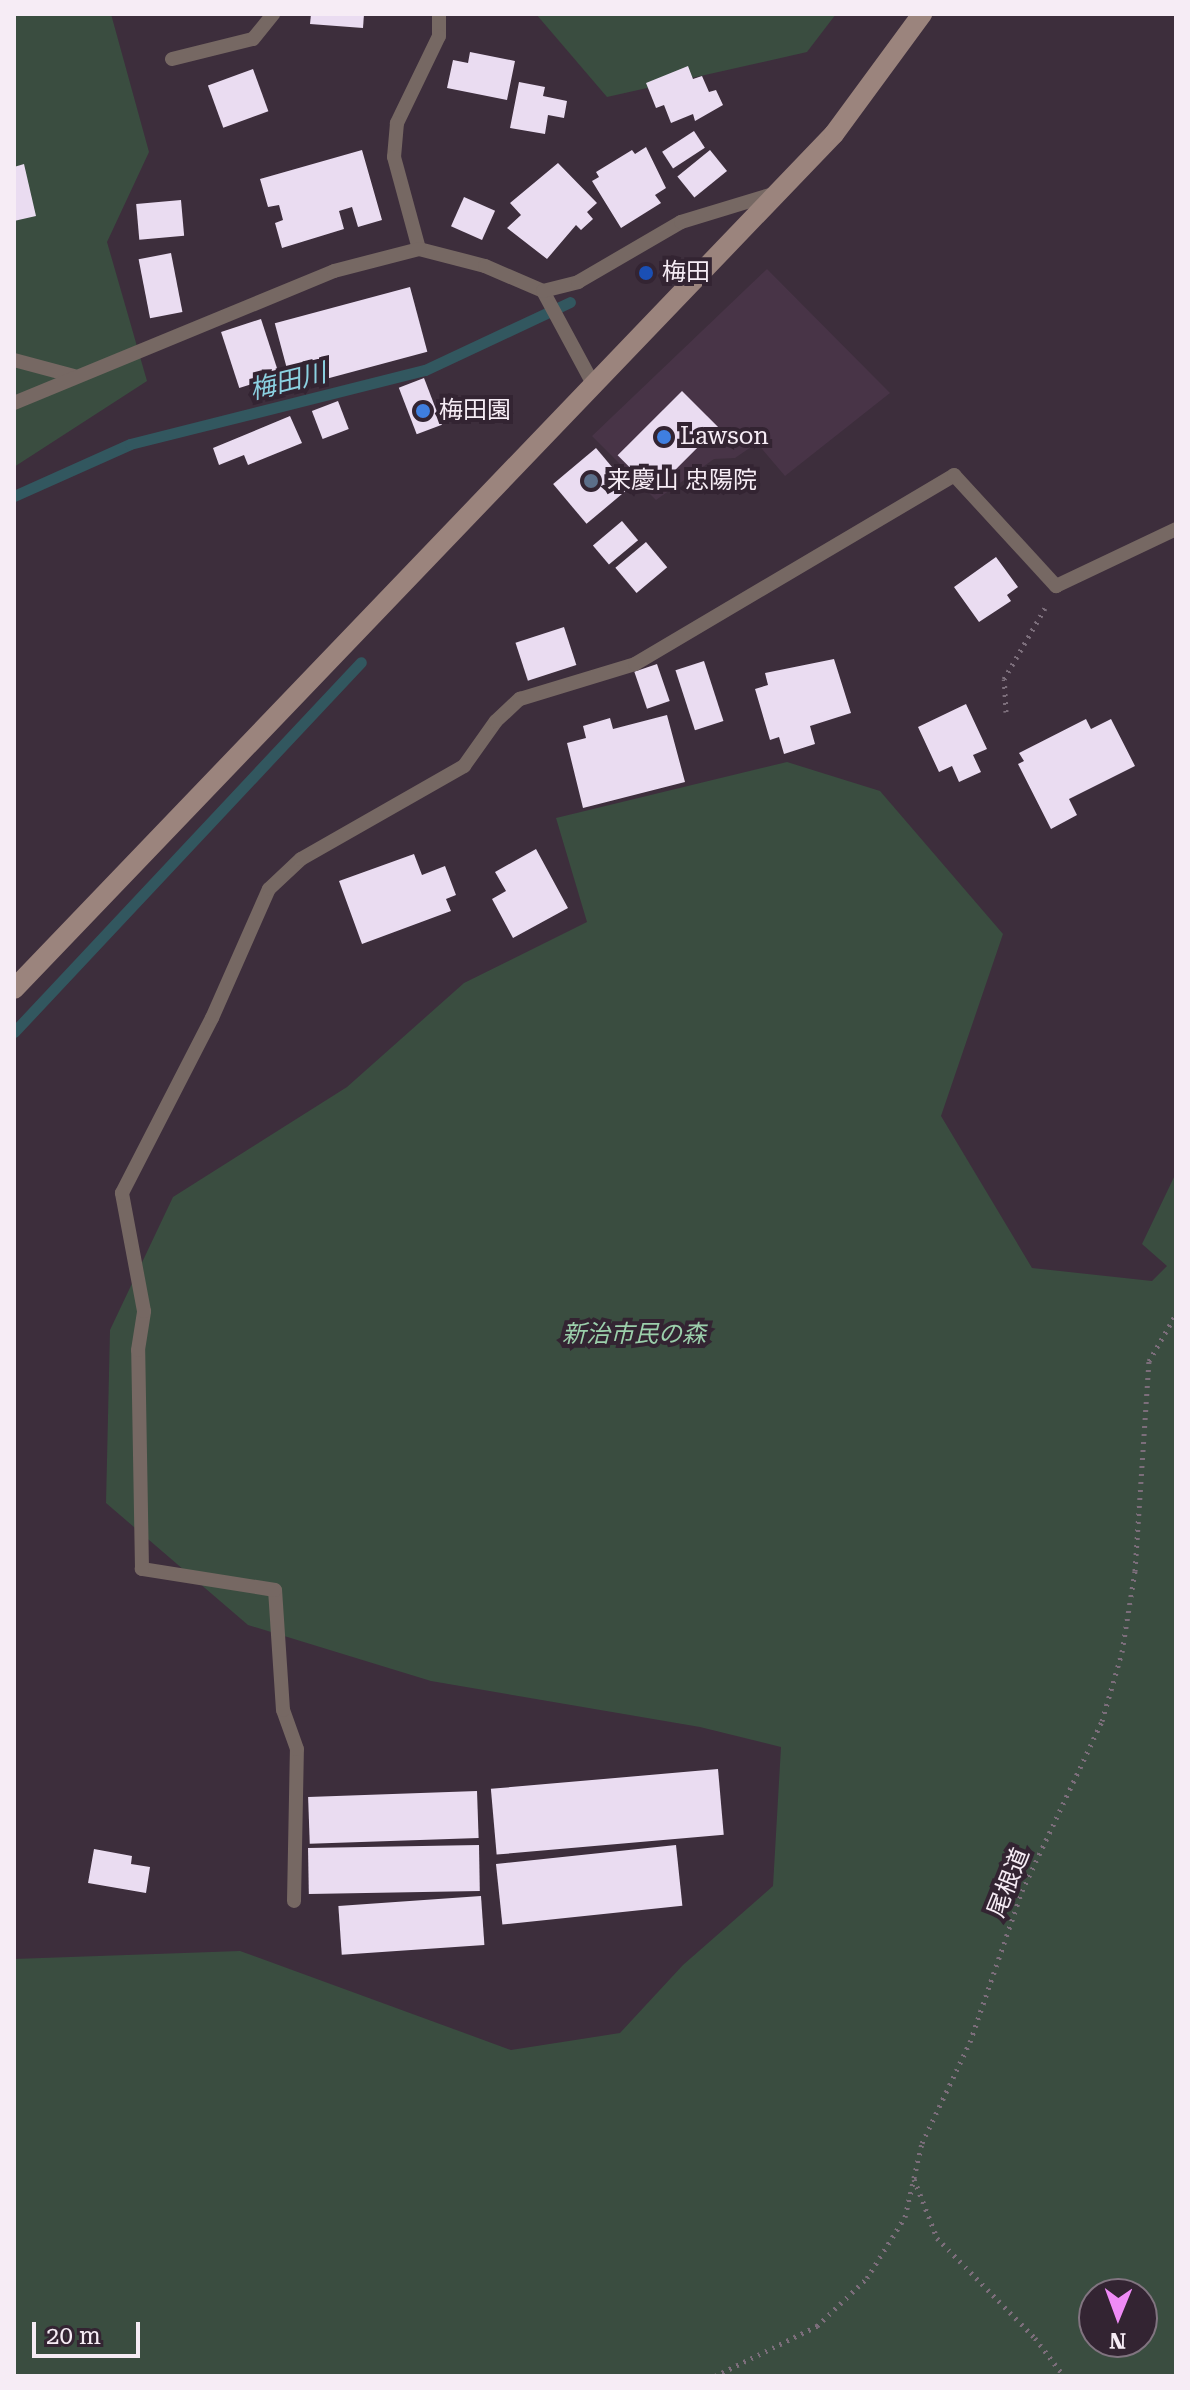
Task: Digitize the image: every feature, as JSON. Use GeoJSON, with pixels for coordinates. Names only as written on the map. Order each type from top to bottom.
{"type":"FeatureCollection","features":[{"type":"Feature","properties":{"kind":"street"},"geometry":{"type":"LineString","coordinates":[[14,989],[592,382],[834,134],[922,14]]}},
{"type":"Feature","properties":{"kind":"lane"},"geometry":{"type":"LineString","coordinates":[[172,59],[253,39],[273,14]]}},
{"type":"Feature","properties":{"kind":"lane"},"geometry":{"type":"LineString","coordinates":[[419,249],[394,157],[397,123],[439,36],[439,14]]}},
{"type":"Feature","properties":{"kind":"lane"},"geometry":{"type":"LineString","coordinates":[[544,293],[578,282],[681,222],[778,193]]}},
{"type":"Feature","properties":{"kind":"lane"},"geometry":{"type":"LineString","coordinates":[[14,403],[334,271],[419,249],[485,266],[544,293],[592,382]]}},
{"type":"Feature","properties":{"kind":"lane"},"geometry":{"type":"LineString","coordinates":[[14,360],[74,376]]}},
{"type":"Feature","properties":{"kind":"lane"},"geometry":{"type":"LineString","coordinates":[[294,1901],[297,1749],[283,1710],[275,1590],[142,1569],[138,1350],[144,1311],[122,1193],[212,1018],[269,889],[301,859],[464,766],[496,721],[520,699],[635,664],[954,475],[1056,586],[1176,529]]}},
{"type":"Feature","properties":{"kind":"path"},"geometry":{"type":"LineString","coordinates":[[1006,712],[1004,679],[1056,586]]}},
{"type":"Feature","properties":{"kind":"path","name":"尾根道"},"geometry":{"type":"LineString","coordinates":[[715,2376],[817,2326],[867,2278],[905,2217],[922,2143],[970,2042],[1022,1891],[1102,1721],[1135,1571],[1149,1361],[1176,1314]]}},
{"type":"Feature","properties":{"kind":"path"},"geometry":{"type":"LineString","coordinates":[[914,2178],[937,2238],[1035,2338],[1064,2376]]}},
{"type":"Feature","properties":{"kind":"shaded area"},"geometry":{"type":"Polygon","coordinates":[[[767,269],[890,393],[785,476],[757,443],[735,458],[714,459],[656,500],[592,436],[767,269]]]}},
{"type":"Feature","properties":{"kind":"green space"},"geometry":{"type":"Polygon","coordinates":[[[14,14],[111,14],[149,152],[107,242],[147,381],[14,467],[14,14]]]}},
{"type":"Feature","properties":{"kind":"green space"},"geometry":{"type":"Polygon","coordinates":[[[536,14],[836,14],[807,52],[607,97],[536,14]]]}},
{"type":"Feature","properties":{"kind":"green space","name":"新治市民の森"},"geometry":{"type":"Polygon","coordinates":[[[787,762],[880,791],[1003,934],[941,1116],[1032,1268],[1152,1281],[1167,1266],[1142,1244],[1176,1173],[1176,2376],[14,2376],[14,1959],[240,1951],[511,2050],[620,2033],[683,1965],[773,1886],[781,1747],[700,1727],[431,1681],[248,1625],[106,1503],[110,1330],[173,1197],[347,1087],[464,983],[587,922],[556,818],[787,762]]]}},
{"type":"Feature","properties":{"kind":"building"},"geometry":{"type":"Polygon","coordinates":[[[311,14],[364,14],[363,28],[310,24],[311,14]]]}},
{"type":"Feature","properties":{"kind":"building"},"geometry":{"type":"Polygon","coordinates":[[[470,52],[515,61],[507,100],[447,88],[453,60],[468,63],[470,52]]]}},
{"type":"Feature","properties":{"kind":"building"},"geometry":{"type":"Polygon","coordinates":[[[688,66],[693,79],[702,76],[709,92],[716,90],[723,105],[695,121],[693,114],[671,123],[664,105],[656,108],[646,83],[688,66]]]}},
{"type":"Feature","properties":{"kind":"building"},"geometry":{"type":"Polygon","coordinates":[[[253,69],[268,111],[223,128],[208,85],[253,69]]]}},
{"type":"Feature","properties":{"kind":"building"},"geometry":{"type":"Polygon","coordinates":[[[519,82],[545,87],[543,96],[567,101],[564,118],[548,115],[545,134],[510,128],[519,82]]]}},
{"type":"Feature","properties":{"kind":"building"},"geometry":{"type":"Polygon","coordinates":[[[694,131],[705,148],[673,168],[662,152],[694,131]]]}},
{"type":"Feature","properties":{"kind":"building"},"geometry":{"type":"Polygon","coordinates":[[[646,147],[666,188],[655,195],[661,203],[621,228],[592,181],[599,177],[596,172],[632,150],[635,154],[646,147]]]}},
{"type":"Feature","properties":{"kind":"building"},"geometry":{"type":"Polygon","coordinates":[[[362,150],[382,220],[358,227],[352,207],[339,211],[344,229],[282,248],[275,223],[283,220],[279,205],[268,207],[260,179],[362,150]]]}},
{"type":"Feature","properties":{"kind":"building"},"geometry":{"type":"Polygon","coordinates":[[[710,150],[727,171],[694,197],[677,176],[710,150]]]}},
{"type":"Feature","properties":{"kind":"building"},"geometry":{"type":"Polygon","coordinates":[[[558,163],[597,203],[587,212],[593,219],[581,230],[576,225],[547,259],[507,228],[521,215],[510,203],[558,163]]]}},
{"type":"Feature","properties":{"kind":"building"},"geometry":{"type":"Polygon","coordinates":[[[24,164],[36,216],[14,221],[14,167],[24,164]]]}},
{"type":"Feature","properties":{"kind":"building"},"geometry":{"type":"Polygon","coordinates":[[[464,197],[495,211],[482,240],[451,226],[464,197]]]}},
{"type":"Feature","properties":{"kind":"building"},"geometry":{"type":"Polygon","coordinates":[[[181,200],[184,236],[139,240],[136,204],[181,200]]]}},
{"type":"Feature","properties":{"kind":"building"},"geometry":{"type":"Polygon","coordinates":[[[171,253],[182,312],[150,318],[139,259],[171,253]]]}},
{"type":"Feature","properties":{"kind":"building"},"geometry":{"type":"Polygon","coordinates":[[[410,287],[427,352],[292,388],[275,323],[410,287]]]}},
{"type":"Feature","properties":{"kind":"building"},"geometry":{"type":"Polygon","coordinates":[[[261,319],[279,375],[239,388],[221,332],[261,319]]]}},
{"type":"Feature","properties":{"kind":"building"},"geometry":{"type":"Polygon","coordinates":[[[424,378],[442,425],[417,434],[399,388],[424,378]]]}},
{"type":"Feature","properties":{"kind":"building"},"geometry":{"type":"Polygon","coordinates":[[[682,391],[718,427],[654,491],[618,455],[682,391]]]}},
{"type":"Feature","properties":{"kind":"building"},"geometry":{"type":"Polygon","coordinates":[[[338,401],[349,429],[323,439],[312,411],[338,401]]]}},
{"type":"Feature","properties":{"kind":"building"},"geometry":{"type":"Polygon","coordinates":[[[290,416],[302,443],[248,465],[244,455],[219,465],[213,448],[290,416]]]}},
{"type":"Feature","properties":{"kind":"building"},"geometry":{"type":"Polygon","coordinates":[[[596,448],[629,488],[587,524],[553,484],[596,448]]]}},
{"type":"Feature","properties":{"kind":"building"},"geometry":{"type":"Polygon","coordinates":[[[622,521],[638,540],[609,565],[593,545],[622,521]]]}},
{"type":"Feature","properties":{"kind":"building"},"geometry":{"type":"Polygon","coordinates":[[[646,542],[667,567],[637,593],[615,568],[646,542]]]}},
{"type":"Feature","properties":{"kind":"building"},"geometry":{"type":"Polygon","coordinates":[[[996,557],[1018,587],[1007,595],[1011,601],[979,622],[954,587],[996,557]]]}},
{"type":"Feature","properties":{"kind":"building"},"geometry":{"type":"Polygon","coordinates":[[[564,627],[576,665],[528,681],[515,643],[564,627]]]}},
{"type":"Feature","properties":{"kind":"building"},"geometry":{"type":"Polygon","coordinates":[[[834,659],[851,713],[810,726],[815,744],[784,754],[779,737],[770,740],[755,689],[768,685],[765,673],[834,659]]]}},
{"type":"Feature","properties":{"kind":"building"},"geometry":{"type":"Polygon","coordinates":[[[704,661],[723,721],[695,730],[675,670],[704,661]]]}},
{"type":"Feature","properties":{"kind":"building"},"geometry":{"type":"Polygon","coordinates":[[[657,664],[670,701],[647,709],[634,672],[657,664]]]}},
{"type":"Feature","properties":{"kind":"building"},"geometry":{"type":"Polygon","coordinates":[[[966,704],[987,749],[973,755],[981,772],[959,782],[952,766],[939,772],[918,727],[966,704]]]}},
{"type":"Feature","properties":{"kind":"building"},"geometry":{"type":"Polygon","coordinates":[[[667,715],[685,782],[583,808],[567,743],[586,738],[583,726],[610,718],[613,729],[667,715]]]}},
{"type":"Feature","properties":{"kind":"building"},"geometry":{"type":"Polygon","coordinates":[[[1086,719],[1091,729],[1111,719],[1135,766],[1069,799],[1077,815],[1051,829],[1018,764],[1024,761],[1019,753],[1086,719]]]}},
{"type":"Feature","properties":{"kind":"building"},"geometry":{"type":"Polygon","coordinates":[[[536,849],[568,908],[513,938],[492,899],[506,891],[495,872],[536,849]]]}},
{"type":"Feature","properties":{"kind":"building"},"geometry":{"type":"Polygon","coordinates":[[[414,854],[422,875],[445,866],[456,895],[446,899],[451,911],[362,944],[339,881],[414,854]]]}},
{"type":"Feature","properties":{"kind":"building"},"geometry":{"type":"Polygon","coordinates":[[[718,1769],[724,1835],[497,1855],[491,1789],[718,1769]]]}},
{"type":"Feature","properties":{"kind":"building"},"geometry":{"type":"Polygon","coordinates":[[[477,1791],[479,1838],[310,1844],[308,1797],[477,1791]]]}},
{"type":"Feature","properties":{"kind":"building"},"geometry":{"type":"Polygon","coordinates":[[[479,1845],[480,1891],[309,1894],[308,1848],[479,1845]]]}},
{"type":"Feature","properties":{"kind":"building"},"geometry":{"type":"Polygon","coordinates":[[[676,1845],[682,1906],[502,1925],[496,1864],[676,1845]]]}},
{"type":"Feature","properties":{"kind":"building"},"geometry":{"type":"Polygon","coordinates":[[[94,1849],[132,1856],[131,1864],[150,1867],[146,1893],[88,1883],[94,1849]]]}},
{"type":"Feature","properties":{"kind":"building"},"geometry":{"type":"Polygon","coordinates":[[[481,1896],[484,1945],[342,1955],[338,1906],[481,1896]]]}},
{"type":"Feature","properties":{"kind":"waterway","name":"梅田川"},"geometry":{"type":"LineString","coordinates":[[14,496],[130,444],[425,370],[570,302]]}},
{"type":"Feature","properties":{"kind":"waterway"},"geometry":{"type":"LineString","coordinates":[[14,1032],[361,662]]}},
{"type":"Feature","properties":{"kind":"place","name":"梅田"},"geometry":{"type":"Point","coordinates":[646,273]}},
{"type":"Feature","properties":{"kind":"place","name":"梅田園"},"geometry":{"type":"Point","coordinates":[423,411]}},
{"type":"Feature","properties":{"kind":"place","name":"Lawson"},"geometry":{"type":"Point","coordinates":[664,437]}},
{"type":"Feature","properties":{"kind":"place","name":"来慶山 忠陽院"},"geometry":{"type":"Point","coordinates":[591,481]}}]}
